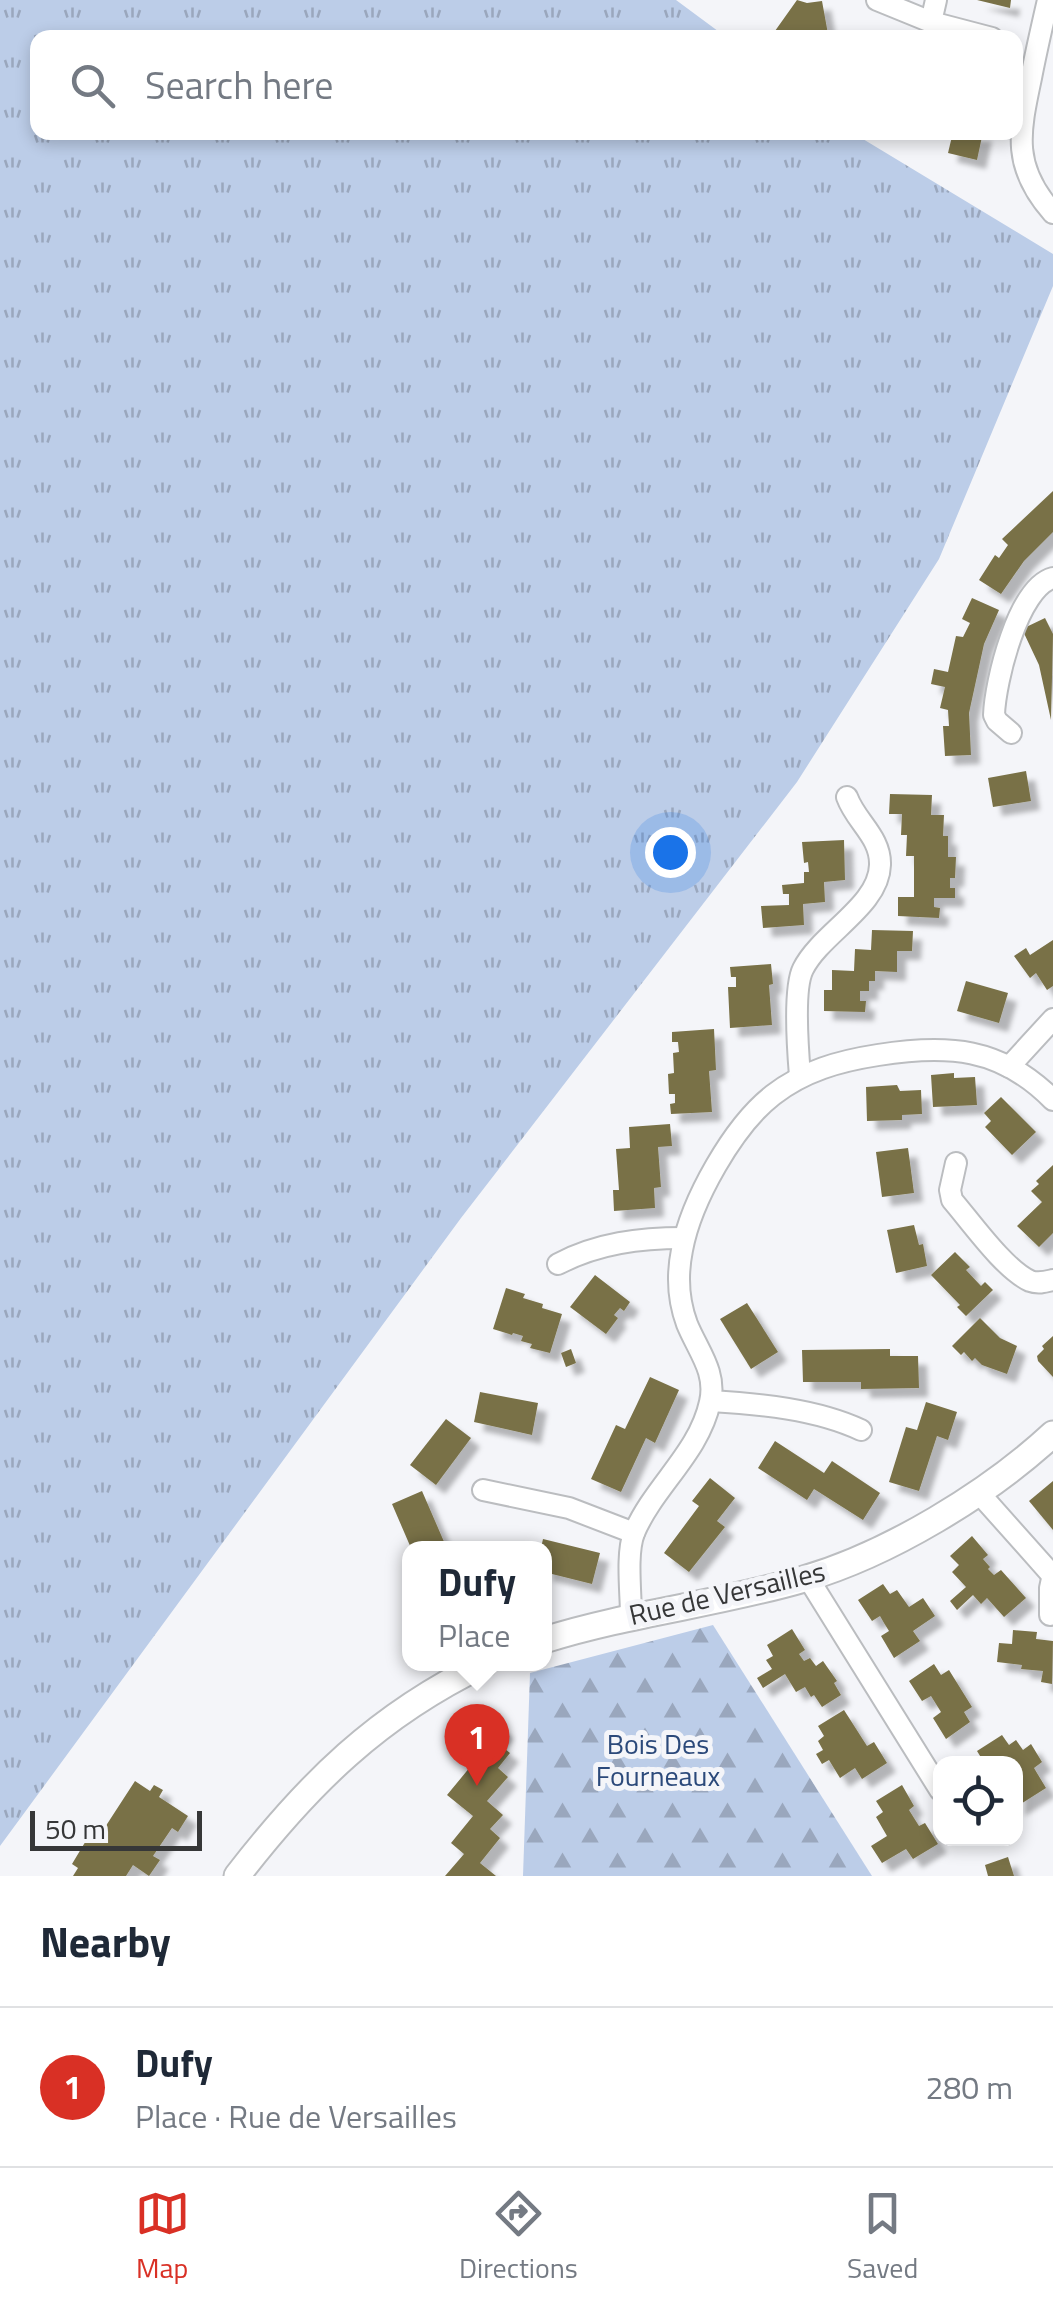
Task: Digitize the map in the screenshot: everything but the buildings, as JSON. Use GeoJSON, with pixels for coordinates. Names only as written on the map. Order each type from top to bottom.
{"type":"FeatureCollection","features":[{"type":"Feature","properties":{"kind":"street"},"geometry":{"type":"LineString","coordinates":[[877,0],[962,30]]}},
{"type":"Feature","properties":{"kind":"street"},"geometry":{"type":"LineString","coordinates":[[931,22],[936,0]]}},
{"type":"Feature","properties":{"kind":"street"},"geometry":{"type":"LineString","coordinates":[[1023,121],[1048,0]]}},
{"type":"Feature","properties":{"kind":"street"},"geometry":{"type":"LineString","coordinates":[[1023,46],[1037,49]]}},
{"type":"Feature","properties":{"kind":"street"},"geometry":{"type":"LineString","coordinates":[[1021,140],[1033,186],[1053,213]]}},
{"type":"Feature","properties":{"kind":"street"},"geometry":{"type":"LineString","coordinates":[[1012,733],[994,715],[1003,663],[1013,628],[1037,588],[1047,578],[1053,578]]}},
{"type":"Feature","properties":{"kind":"street"},"geometry":{"type":"LineString","coordinates":[[800,1076],[801,973],[810,957],[868,897],[880,867],[874,838],[847,797]]}},
{"type":"Feature","properties":{"kind":"street"},"geometry":{"type":"LineString","coordinates":[[1009,1067],[1053,1020]]}},
{"type":"Feature","properties":{"kind":"street"},"geometry":{"type":"LineString","coordinates":[[632,1616],[634,1533],[696,1438],[710,1401],[712,1378],[682,1308],[678,1279],[684,1238],[716,1166],[734,1137],[762,1103],[800,1076],[844,1061],[898,1052],[938,1048],[990,1058],[1028,1078],[1053,1100]]}},
{"type":"Feature","properties":{"kind":"street"},"geometry":{"type":"LineString","coordinates":[[956,1163],[950,1190],[952,1200],[1008,1264],[1030,1281],[1053,1280]]}},
{"type":"Feature","properties":{"kind":"street"},"geometry":{"type":"LineString","coordinates":[[558,1264],[619,1242],[684,1238]]}},
{"type":"Feature","properties":{"kind":"street"},"geometry":{"type":"LineString","coordinates":[[710,1401],[782,1408],[842,1421],[861,1430]]}},
{"type":"Feature","properties":{"kind":"street","name":"Rue de Versailles"},"geometry":{"type":"LineString","coordinates":[[552,1637],[591,1625],[721,1600],[808,1578],[894,1543],[978,1492],[1053,1434]]}},
{"type":"Feature","properties":{"kind":"street"},"geometry":{"type":"LineString","coordinates":[[483,1490],[569,1508],[634,1533]]}},
{"type":"Feature","properties":{"kind":"street"},"geometry":{"type":"LineString","coordinates":[[978,1492],[1052,1575],[1050,1614]]}},
{"type":"Feature","properties":{"kind":"street"},"geometry":{"type":"LineString","coordinates":[[808,1578],[933,1779]]}},
{"type":"Feature","properties":{"kind":"street"},"geometry":{"type":"LineString","coordinates":[[237,1876],[320,1777],[405,1709],[472,1671]]}},
{"type":"Feature","properties":{"kind":"green space"},"geometry":{"type":"Polygon","coordinates":[[[0,0],[676,0],[717,30],[30,30],[30,140],[865,140],[1053,254],[1053,286],[939,559],[797,782],[461,1218],[0,1846],[0,0]]]}},
{"type":"Feature","properties":{"kind":"green space","name":"Bois Des Fourneaux"},"geometry":{"type":"Polygon","coordinates":[[[713,1625],[872,1876],[523,1876],[530,1673],[552,1671],[552,1667],[713,1625]]]}},
{"type":"Feature","properties":{"kind":"place","name":"Dufy"},"geometry":{"type":"Point","coordinates":[477,1786]}}]}
